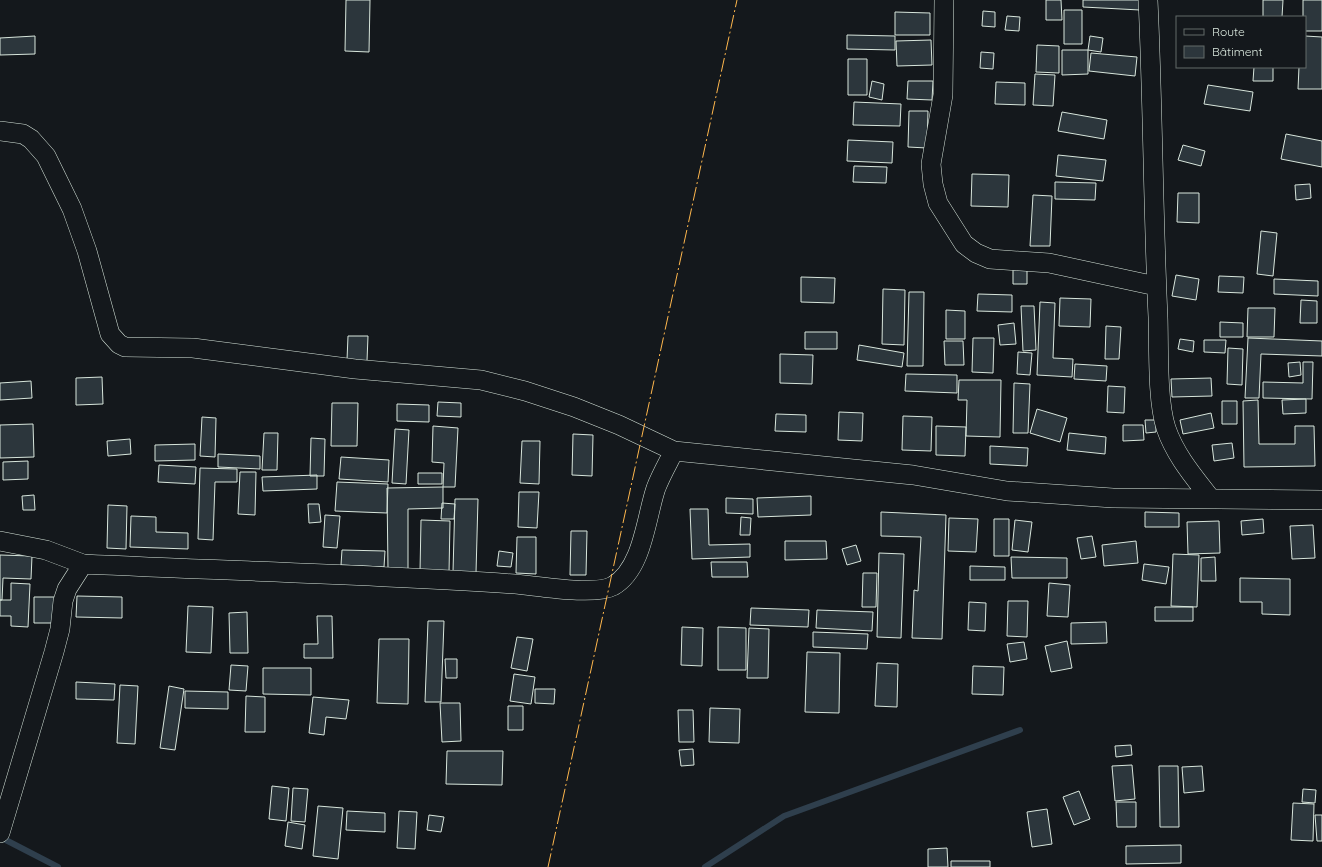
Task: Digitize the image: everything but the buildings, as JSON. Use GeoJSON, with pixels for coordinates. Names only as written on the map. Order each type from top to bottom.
{"type":"FeatureCollection","features":[{"type":"Feature","properties":{"kind":"street"},"geometry":{"type":"LineString","coordinates":[[944,0],[943,95],[931,164],[933,184],[938,203],[964,244],[976,253],[990,259],[1049,263],[1156,286]]}},
{"type":"Feature","properties":{"kind":"street"},"geometry":{"type":"LineString","coordinates":[[1148,0],[1153,122],[1156,286],[1161,402],[1165,427],[1172,445],[1211,499]]}},
{"type":"Feature","properties":{"kind":"street"},"geometry":{"type":"LineString","coordinates":[[0,131],[23,134],[31,138],[46,156],[72,209],[89,258],[105,322],[110,334],[119,344],[125,347],[193,348],[355,369],[481,380],[574,407],[619,425],[674,451],[913,475],[1007,491],[1113,498],[1322,500]]}},
{"type":"Feature","properties":{"kind":"street"},"geometry":{"type":"LineString","coordinates":[[0,541],[46,550],[83,564],[417,577],[553,587],[579,591],[600,590],[613,586],[624,577],[634,563],[657,488],[674,451]]}},
{"type":"Feature","properties":{"kind":"street"},"geometry":{"type":"LineString","coordinates":[[0,833],[54,652],[60,629],[63,601],[67,589],[83,564]]}},
{"type":"Feature","properties":{"kind":"waterway"},"geometry":{"type":"LineString","coordinates":[[705,867],[784,816],[1020,730]]}},
{"type":"Feature","properties":{"kind":"waterway"},"geometry":{"type":"LineString","coordinates":[[0,837],[58,867]]}},
{"type":"Feature","properties":{"kind":"power"},"geometry":{"type":"LineString","coordinates":[[548,867],[737,0]]}}]}
